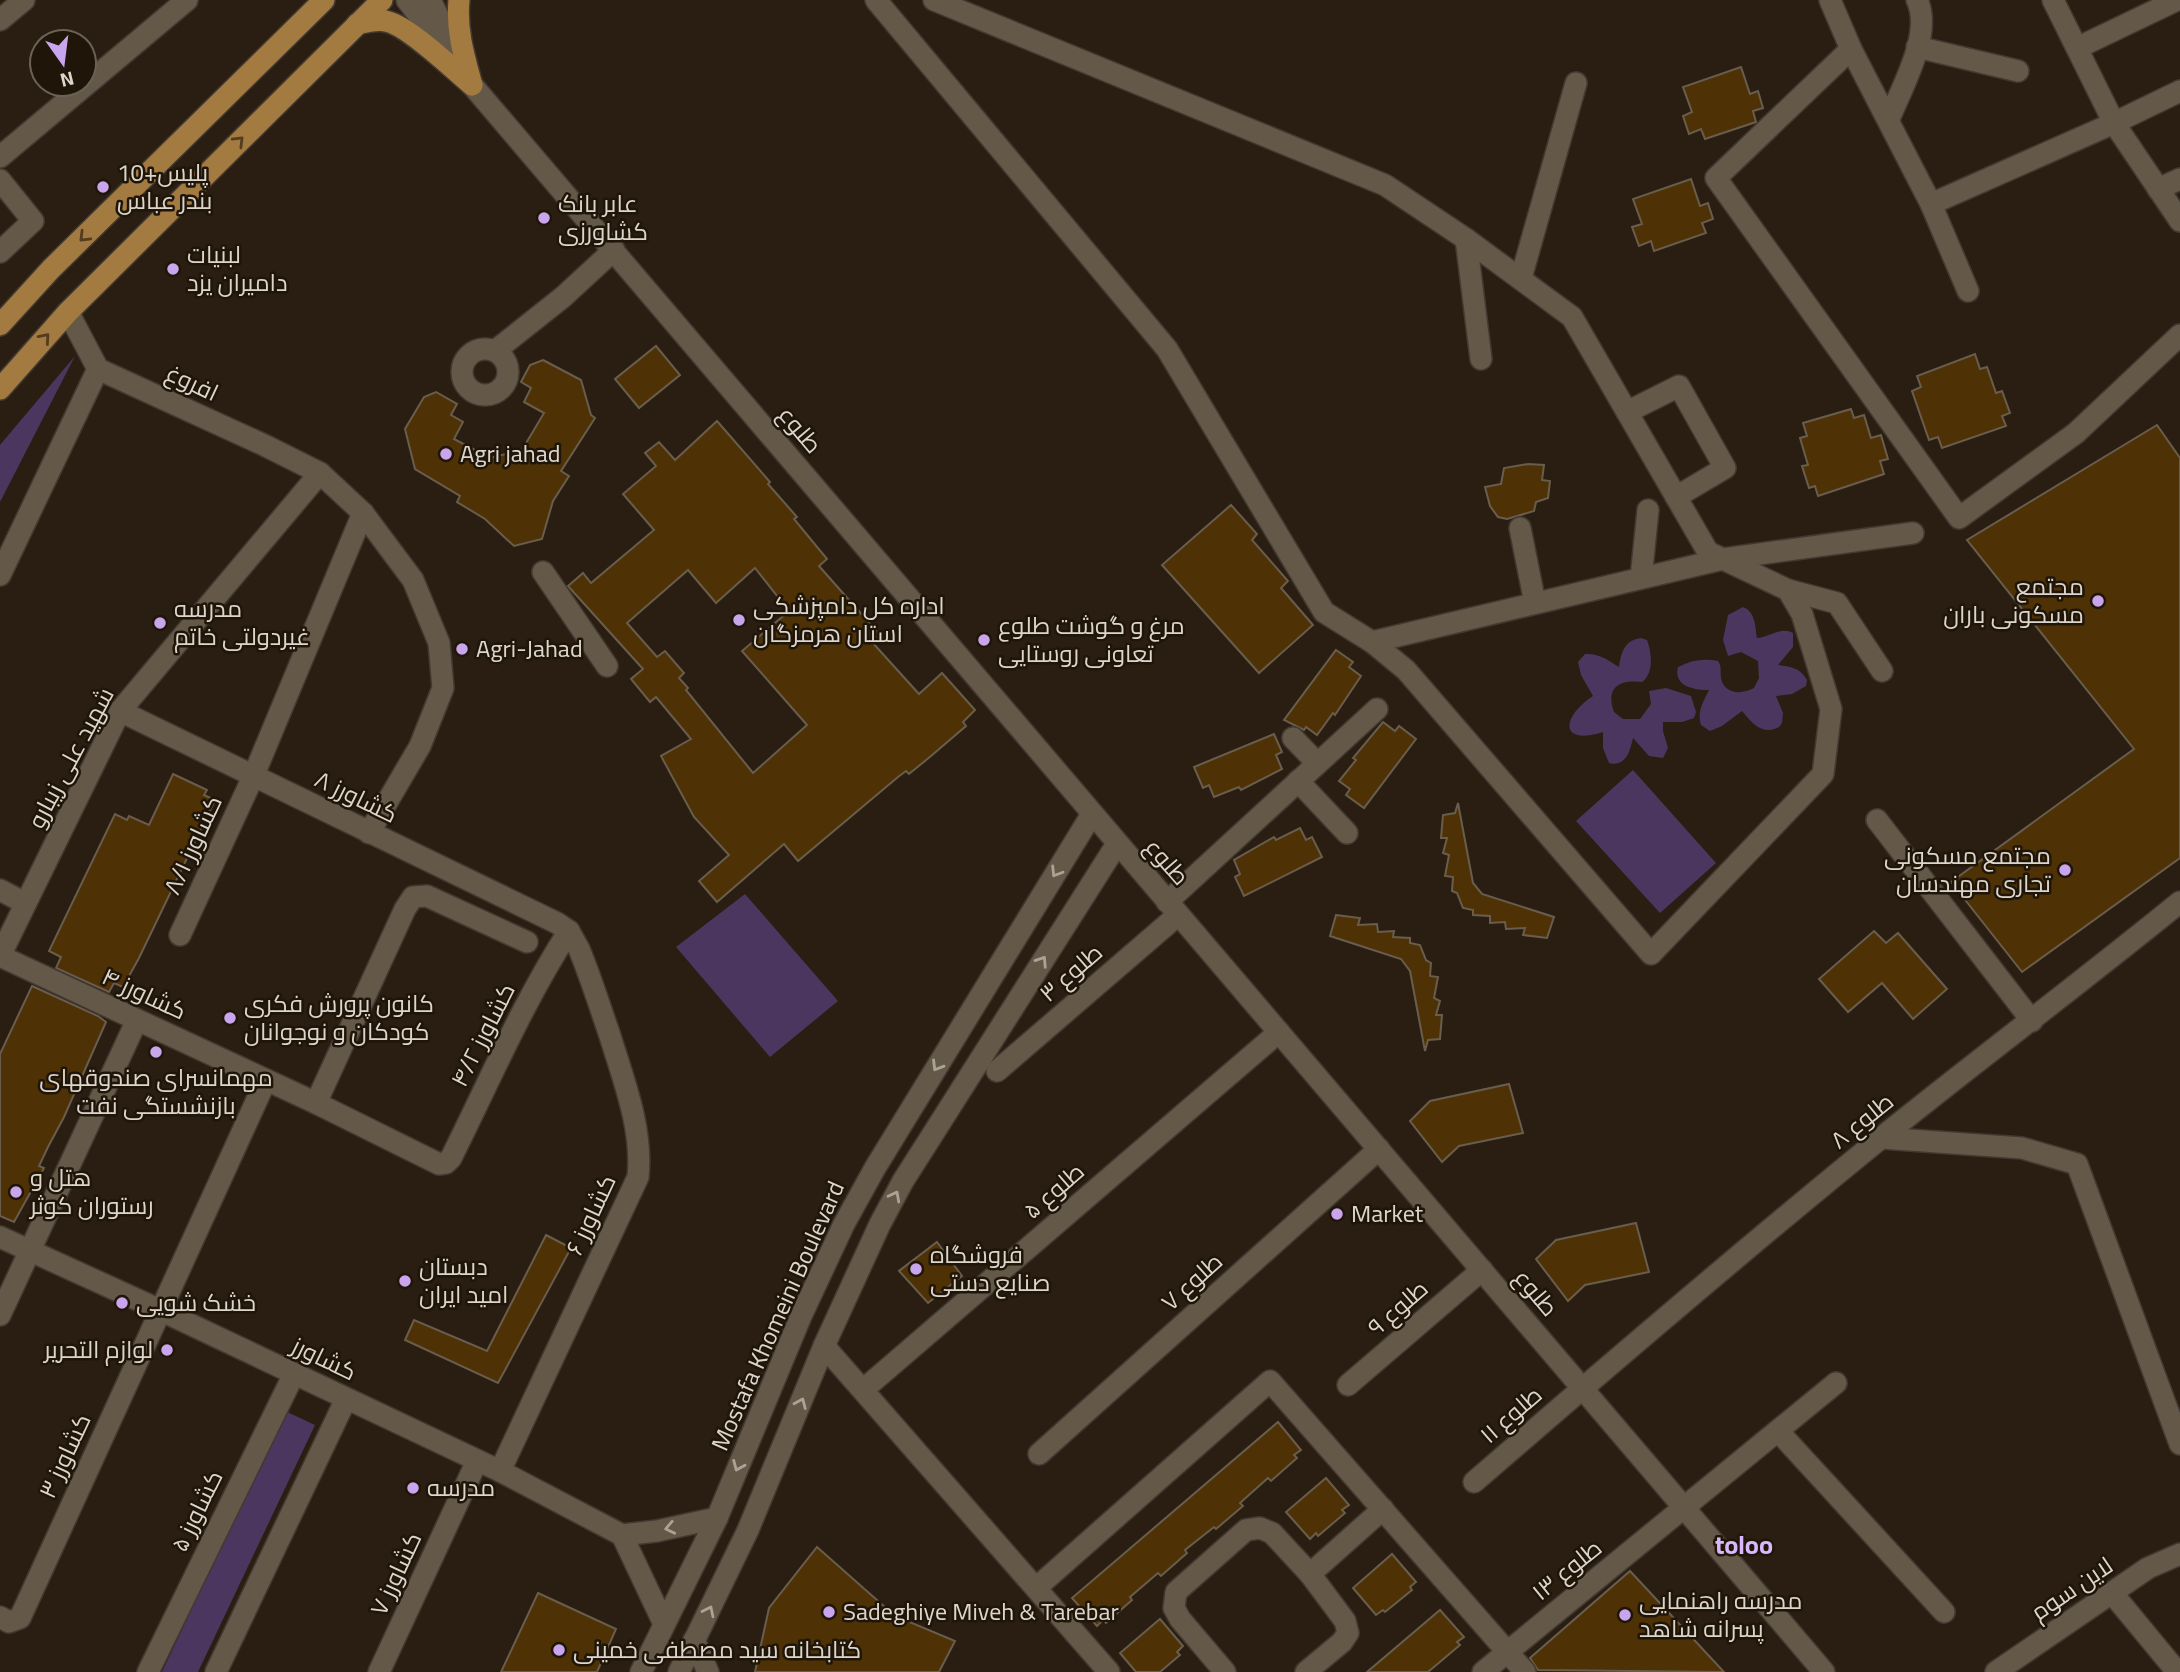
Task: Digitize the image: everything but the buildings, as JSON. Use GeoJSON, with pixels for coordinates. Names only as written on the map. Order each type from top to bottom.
{"type":"FeatureCollection","features":[{"type":"Feature","properties":{"kind":"main road"},"geometry":{"type":"LineString","coordinates":[[293,31],[301,0]]}},
{"type":"Feature","properties":{"kind":"main road"},"geometry":{"type":"LineString","coordinates":[[0,325],[51,269],[324,0]]}},
{"type":"Feature","properties":{"kind":"main road"},"geometry":{"type":"LineString","coordinates":[[0,389],[68,312],[382,0]]}},
{"type":"Feature","properties":{"kind":"main road"},"geometry":{"type":"LineString","coordinates":[[458,0],[461,46],[472,85]]}},
{"type":"Feature","properties":{"kind":"main road"},"geometry":{"type":"LineString","coordinates":[[356,24],[375,20],[390,22],[472,85]]}},
{"type":"Feature","properties":{"kind":"street"},"geometry":{"type":"LineString","coordinates":[[0,20],[24,0]]}},
{"type":"Feature","properties":{"kind":"street"},"geometry":{"type":"LineString","coordinates":[[0,157],[187,0]]}},
{"type":"Feature","properties":{"kind":"street","name":"طلوع"},"geometry":{"type":"LineString","coordinates":[[407,0],[472,85],[1824,1672]]}},
{"type":"Feature","properties":{"kind":"street","name":"طلوع"},"geometry":{"type":"LineString","coordinates":[[430,0],[472,85]]}},
{"type":"Feature","properties":{"kind":"street"},"geometry":{"type":"LineString","coordinates":[[876,0],[1167,349],[1324,611],[1372,642],[1406,670],[1651,954],[1823,774],[1831,709],[1802,614],[1788,590]]}},
{"type":"Feature","properties":{"kind":"street"},"geometry":{"type":"LineString","coordinates":[[934,0],[1385,185],[1466,239],[1572,317],[1707,552],[1788,590],[1837,603],[1882,671]]}},
{"type":"Feature","properties":{"kind":"street"},"geometry":{"type":"LineString","coordinates":[[1830,0],[1851,49],[1931,204],[1968,290]]}},
{"type":"Feature","properties":{"kind":"street"},"geometry":{"type":"LineString","coordinates":[[1889,119],[1917,47],[1923,12],[1917,0]]}},
{"type":"Feature","properties":{"kind":"street"},"geometry":{"type":"LineString","coordinates":[[2053,0],[2114,123],[2180,221]]}},
{"type":"Feature","properties":{"kind":"street"},"geometry":{"type":"LineString","coordinates":[[2077,48],[2178,0]]}},
{"type":"Feature","properties":{"kind":"street"},"geometry":{"type":"LineString","coordinates":[[1917,47],[2018,71]]}},
{"type":"Feature","properties":{"kind":"street"},"geometry":{"type":"LineString","coordinates":[[1851,49],[1716,178],[1959,518],[2076,433],[2180,335]]}},
{"type":"Feature","properties":{"kind":"street"},"geometry":{"type":"LineString","coordinates":[[1521,278],[1576,83]]}},
{"type":"Feature","properties":{"kind":"street"},"geometry":{"type":"LineString","coordinates":[[1931,204],[2180,91]]}},
{"type":"Feature","properties":{"kind":"street"},"geometry":{"type":"LineString","coordinates":[[2158,189],[2180,179]]}},
{"type":"Feature","properties":{"kind":"street"},"geometry":{"type":"LineString","coordinates":[[0,180],[33,221],[0,252]]}},
{"type":"Feature","properties":{"kind":"street"},"geometry":{"type":"LineString","coordinates":[[1466,239],[1481,359]]}},
{"type":"Feature","properties":{"kind":"street"},"geometry":{"type":"LineString","coordinates":[[495,351],[563,297],[614,250]]}},
{"type":"Feature","properties":{"kind":"street"},"geometry":{"type":"LineString","coordinates":[[0,575],[98,369],[68,312]]}},
{"type":"Feature","properties":{"kind":"street","name":"افروغ"},"geometry":{"type":"LineString","coordinates":[[98,369],[264,445],[320,474],[363,513],[413,580],[439,643],[443,688],[421,746],[369,833]]}},
{"type":"Feature","properties":{"kind":"street"},"geometry":{"type":"LineString","coordinates":[[1627,412],[1679,386],[1726,468],[1676,497]]}},
{"type":"Feature","properties":{"kind":"street","name":"شهید علی زیبارو"},"geometry":{"type":"LineString","coordinates":[[0,956],[120,711],[320,474]]}},
{"type":"Feature","properties":{"kind":"street"},"geometry":{"type":"LineString","coordinates":[[1641,578],[1648,510]]}},
{"type":"Feature","properties":{"kind":"street","name":"کشاورز ۸/۱"},"geometry":{"type":"LineString","coordinates":[[180,934],[253,777],[363,513]]}},
{"type":"Feature","properties":{"kind":"street"},"geometry":{"type":"LineString","coordinates":[[1520,528],[1535,603]]}},
{"type":"Feature","properties":{"kind":"street"},"geometry":{"type":"LineString","coordinates":[[1372,642],[1723,559],[1913,533]]}},
{"type":"Feature","properties":{"kind":"street"},"geometry":{"type":"LineString","coordinates":[[543,572],[607,666]]}},
{"type":"Feature","properties":{"kind":"street","name":"طلوع ۳"},"geometry":{"type":"LineString","coordinates":[[997,1071],[1172,908],[1298,781],[1377,709]]}},
{"type":"Feature","properties":{"kind":"street","name":"کشاورز ۸"},"geometry":{"type":"LineString","coordinates":[[120,711],[569,931]]}},
{"type":"Feature","properties":{"kind":"street"},"geometry":{"type":"LineString","coordinates":[[1293,738],[1317,763]]}},
{"type":"Feature","properties":{"kind":"street"},"geometry":{"type":"LineString","coordinates":[[1298,781],[1347,833]]}},
{"type":"Feature","properties":{"kind":"street","name":"Mostafa Khomeini Boulevard"},"geometry":{"type":"LineString","coordinates":[[641,1672],[717,1518],[801,1316],[844,1224],[875,1168],[1092,814]]}},
{"type":"Feature","properties":{"kind":"street"},"geometry":{"type":"LineString","coordinates":[[1877,820],[2032,1021]]}},
{"type":"Feature","properties":{"kind":"street"},"geometry":{"type":"LineString","coordinates":[[679,1672],[748,1530],[824,1346],[880,1224],[903,1181],[1117,844]]}},
{"type":"Feature","properties":{"kind":"street"},"geometry":{"type":"LineString","coordinates":[[0,890],[25,903]]}},
{"type":"Feature","properties":{"kind":"street"},"geometry":{"type":"LineString","coordinates":[[316,1103],[405,909],[413,897],[427,896],[527,942]]}},
{"type":"Feature","properties":{"kind":"street","name":"طلوع ۸"},"geometry":{"type":"LineString","coordinates":[[1582,1388],[1881,1138],[2180,902]]}},
{"type":"Feature","properties":{"kind":"street","name":"کشاورز ۴/۲"},"geometry":{"type":"LineString","coordinates":[[446,1163],[452,1158],[554,954],[569,931]]}},
{"type":"Feature","properties":{"kind":"street","name":"کشاورز ۶"},"geometry":{"type":"LineString","coordinates":[[500,1471],[638,1177],[638,1138],[624,1078],[590,975],[569,931]]}},
{"type":"Feature","properties":{"kind":"street","name":"کشاورز ۴"},"geometry":{"type":"LineString","coordinates":[[0,956],[316,1103],[439,1164],[446,1163]]}},
{"type":"Feature","properties":{"kind":"street"},"geometry":{"type":"LineString","coordinates":[[986,985],[1015,1003]]}},
{"type":"Feature","properties":{"kind":"street"},"geometry":{"type":"LineString","coordinates":[[0,1315],[137,1020]]}},
{"type":"Feature","properties":{"kind":"street","name":"طلوع ۵"},"geometry":{"type":"LineString","coordinates":[[864,1389],[1279,1032]]}},
{"type":"Feature","properties":{"kind":"street"},"geometry":{"type":"LineString","coordinates":[[160,1310],[266,1080]]}},
{"type":"Feature","properties":{"kind":"street"},"geometry":{"type":"LineString","coordinates":[[1881,1138],[2022,1148],[2077,1164],[2180,1444]]}},
{"type":"Feature","properties":{"kind":"street","name":"طلوع ۷"},"geometry":{"type":"LineString","coordinates":[[1039,1454],[1379,1149]]}},
{"type":"Feature","properties":{"kind":"street","name":"کشاورز"},"geometry":{"type":"LineString","coordinates":[[0,1237],[500,1471],[622,1535]]}},
{"type":"Feature","properties":{"kind":"street","name":"طلوع ۹"},"geometry":{"type":"LineString","coordinates":[[1348,1385],[1482,1270]]}},
{"type":"Feature","properties":{"kind":"street","name":"کشاورز ۳"},"geometry":{"type":"LineString","coordinates":[[7,1619],[20,1618],[160,1310]]}},
{"type":"Feature","properties":{"kind":"street"},"geometry":{"type":"LineString","coordinates":[[824,1346],[1109,1672]]}},
{"type":"Feature","properties":{"kind":"street","name":"کشاورز ۵"},"geometry":{"type":"LineString","coordinates":[[148,1672],[294,1374]]}},
{"type":"Feature","properties":{"kind":"street"},"geometry":{"type":"LineString","coordinates":[[1036,1588],[1270,1381],[1525,1672]]}},
{"type":"Feature","properties":{"kind":"street","name":"طلوع ۱۳"},"geometry":{"type":"LineString","coordinates":[[1483,1672],[1836,1383]]}},
{"type":"Feature","properties":{"kind":"street","name":"طلوع ۱۱"},"geometry":{"type":"LineString","coordinates":[[1474,1482],[1582,1388]]}},
{"type":"Feature","properties":{"kind":"street"},"geometry":{"type":"LineString","coordinates":[[216,1672],[346,1399]]}},
{"type":"Feature","properties":{"kind":"street"},"geometry":{"type":"LineString","coordinates":[[1778,1431],[1944,1612]]}},
{"type":"Feature","properties":{"kind":"street","name":"کشاورز ۷"},"geometry":{"type":"LineString","coordinates":[[379,1672],[477,1461]]}},
{"type":"Feature","properties":{"kind":"street"},"geometry":{"type":"LineString","coordinates":[[1310,1574],[1383,1509]]}},
{"type":"Feature","properties":{"kind":"street"},"geometry":{"type":"LineString","coordinates":[[664,1624],[622,1535],[657,1531],[717,1518]]}},
{"type":"Feature","properties":{"kind":"street"},"geometry":{"type":"LineString","coordinates":[[1225,1672],[1180,1619],[1174,1608],[1176,1592],[1246,1530],[1260,1528],[1272,1533],[1310,1574],[1345,1621],[1348,1633],[1342,1642],[1306,1672]]}},
{"type":"Feature","properties":{"kind":"street","name":"لاین سوم"},"geometry":{"type":"LineString","coordinates":[[1996,1672],[2148,1568],[2180,1553]]}},
{"type":"Feature","properties":{"kind":"street"},"geometry":{"type":"LineString","coordinates":[[2112,1593],[2174,1668]]}},
{"type":"Feature","properties":{"kind":"street"},"geometry":{"type":"LineString","coordinates":[[694,1640],[708,1672]]}},
{"type":"Feature","properties":{"kind":"shaded area"},"geometry":{"type":"Polygon","coordinates":[[[75,356],[0,502],[0,445],[75,356]]]}},
{"type":"Feature","properties":{"kind":"shaded area"},"geometry":{"type":"Polygon","coordinates":[[[1743,607],[1753,616],[1757,638],[1780,631],[1793,633],[1793,647],[1778,665],[1801,672],[1807,680],[1806,686],[1792,694],[1776,696],[1783,713],[1779,727],[1762,729],[1742,711],[1722,726],[1710,731],[1701,725],[1700,716],[1709,690],[1686,686],[1679,679],[1678,667],[1698,660],[1718,661],[1721,678],[1729,690],[1744,692],[1754,688],[1759,678],[1758,661],[1741,652],[1728,656],[1723,640],[1728,615],[1743,607]]]}},
{"type":"Feature","properties":{"kind":"shaded area"},"geometry":{"type":"Polygon","coordinates":[[[1641,638],[1647,640],[1650,651],[1649,673],[1642,682],[1627,682],[1616,686],[1611,696],[1614,712],[1623,719],[1640,719],[1651,704],[1649,691],[1666,688],[1691,696],[1696,712],[1694,718],[1682,722],[1663,722],[1668,748],[1663,758],[1649,756],[1633,738],[1629,753],[1623,760],[1620,763],[1609,763],[1603,748],[1603,732],[1578,735],[1572,732],[1570,727],[1575,712],[1593,696],[1581,675],[1578,662],[1585,654],[1590,654],[1619,667],[1625,648],[1631,641],[1641,638]]]}},
{"type":"Feature","properties":{"kind":"shaded area"},"geometry":{"type":"Polygon","coordinates":[[[1633,770],[1716,863],[1660,913],[1576,821],[1633,770]]]}},
{"type":"Feature","properties":{"kind":"shaded area"},"geometry":{"type":"Polygon","coordinates":[[[745,894],[838,1001],[770,1057],[676,947],[745,894]]]}},
{"type":"Feature","properties":{"kind":"shaded area"},"geometry":{"type":"Polygon","coordinates":[[[285,1411],[315,1425],[198,1672],[162,1672],[285,1411]]]}},
{"type":"Feature","properties":{"kind":"place","name":"پليس+10 بندر عباس"},"geometry":{"type":"Point","coordinates":[103,187]}},
{"type":"Feature","properties":{"kind":"place","name":"عابر بانک کشاورزی"},"geometry":{"type":"Point","coordinates":[544,218]}},
{"type":"Feature","properties":{"kind":"place","name":"لبنیات دامیران یزد"},"geometry":{"type":"Point","coordinates":[173,269]}},
{"type":"Feature","properties":{"kind":"place","name":"Agri jahad"},"geometry":{"type":"Point","coordinates":[446,454]}},
{"type":"Feature","properties":{"kind":"place","name":"مجتمع مسکونی باران"},"geometry":{"type":"Point","coordinates":[2098,601]}},
{"type":"Feature","properties":{"kind":"place","name":"اداره کل دامپزشکی استان هرمزگان"},"geometry":{"type":"Point","coordinates":[739,620]}},
{"type":"Feature","properties":{"kind":"place","name":"مدرسه غیردولتی خاتم"},"geometry":{"type":"Point","coordinates":[160,623]}},
{"type":"Feature","properties":{"kind":"place","name":"مرغ و گوشت طلوع تعاونی روستایی"},"geometry":{"type":"Point","coordinates":[984,640]}},
{"type":"Feature","properties":{"kind":"place","name":"Agri-Jahad"},"geometry":{"type":"Point","coordinates":[462,649]}},
{"type":"Feature","properties":{"kind":"place","name":"مجتمع مسکونی تجاری مهندسان"},"geometry":{"type":"Point","coordinates":[2065,870]}},
{"type":"Feature","properties":{"kind":"place","name":"کانون پرورش فکری کودکان و نوجوانان"},"geometry":{"type":"Point","coordinates":[230,1018]}},
{"type":"Feature","properties":{"kind":"place","name":"مهمانسرای صندوقهای بازنشستگی نفت"},"geometry":{"type":"Point","coordinates":[156,1052]}},
{"type":"Feature","properties":{"kind":"place","name":"هتل و رستوران کوثر"},"geometry":{"type":"Point","coordinates":[16,1192]}},
{"type":"Feature","properties":{"kind":"place","name":"Market"},"geometry":{"type":"Point","coordinates":[1337,1214]}},
{"type":"Feature","properties":{"kind":"place","name":"فروشگاه صنایع دستی"},"geometry":{"type":"Point","coordinates":[916,1269]}},
{"type":"Feature","properties":{"kind":"place","name":"دبستان امید ایران"},"geometry":{"type":"Point","coordinates":[405,1281]}},
{"type":"Feature","properties":{"kind":"place","name":"خشک شویی"},"geometry":{"type":"Point","coordinates":[122,1303]}},
{"type":"Feature","properties":{"kind":"place","name":"لوازم التحریر"},"geometry":{"type":"Point","coordinates":[167,1350]}},
{"type":"Feature","properties":{"kind":"place","name":"مدرسه"},"geometry":{"type":"Point","coordinates":[413,1488]}},
{"type":"Feature","properties":{"kind":"place","name":"Sadeghiye Miveh & Tarebar"},"geometry":{"type":"Point","coordinates":[829,1612]}},
{"type":"Feature","properties":{"kind":"place","name":"مدرسه راهنمایی پسرانه شاهد"},"geometry":{"type":"Point","coordinates":[1625,1615]}},
{"type":"Feature","properties":{"kind":"place","name":"کتابخانه سید مصطفی خمینی"},"geometry":{"type":"Point","coordinates":[559,1650]}},
{"type":"Feature","properties":{"kind":"district","name":"toloo"},"geometry":{"type":"Point","coordinates":[1744,1545]}}]}
